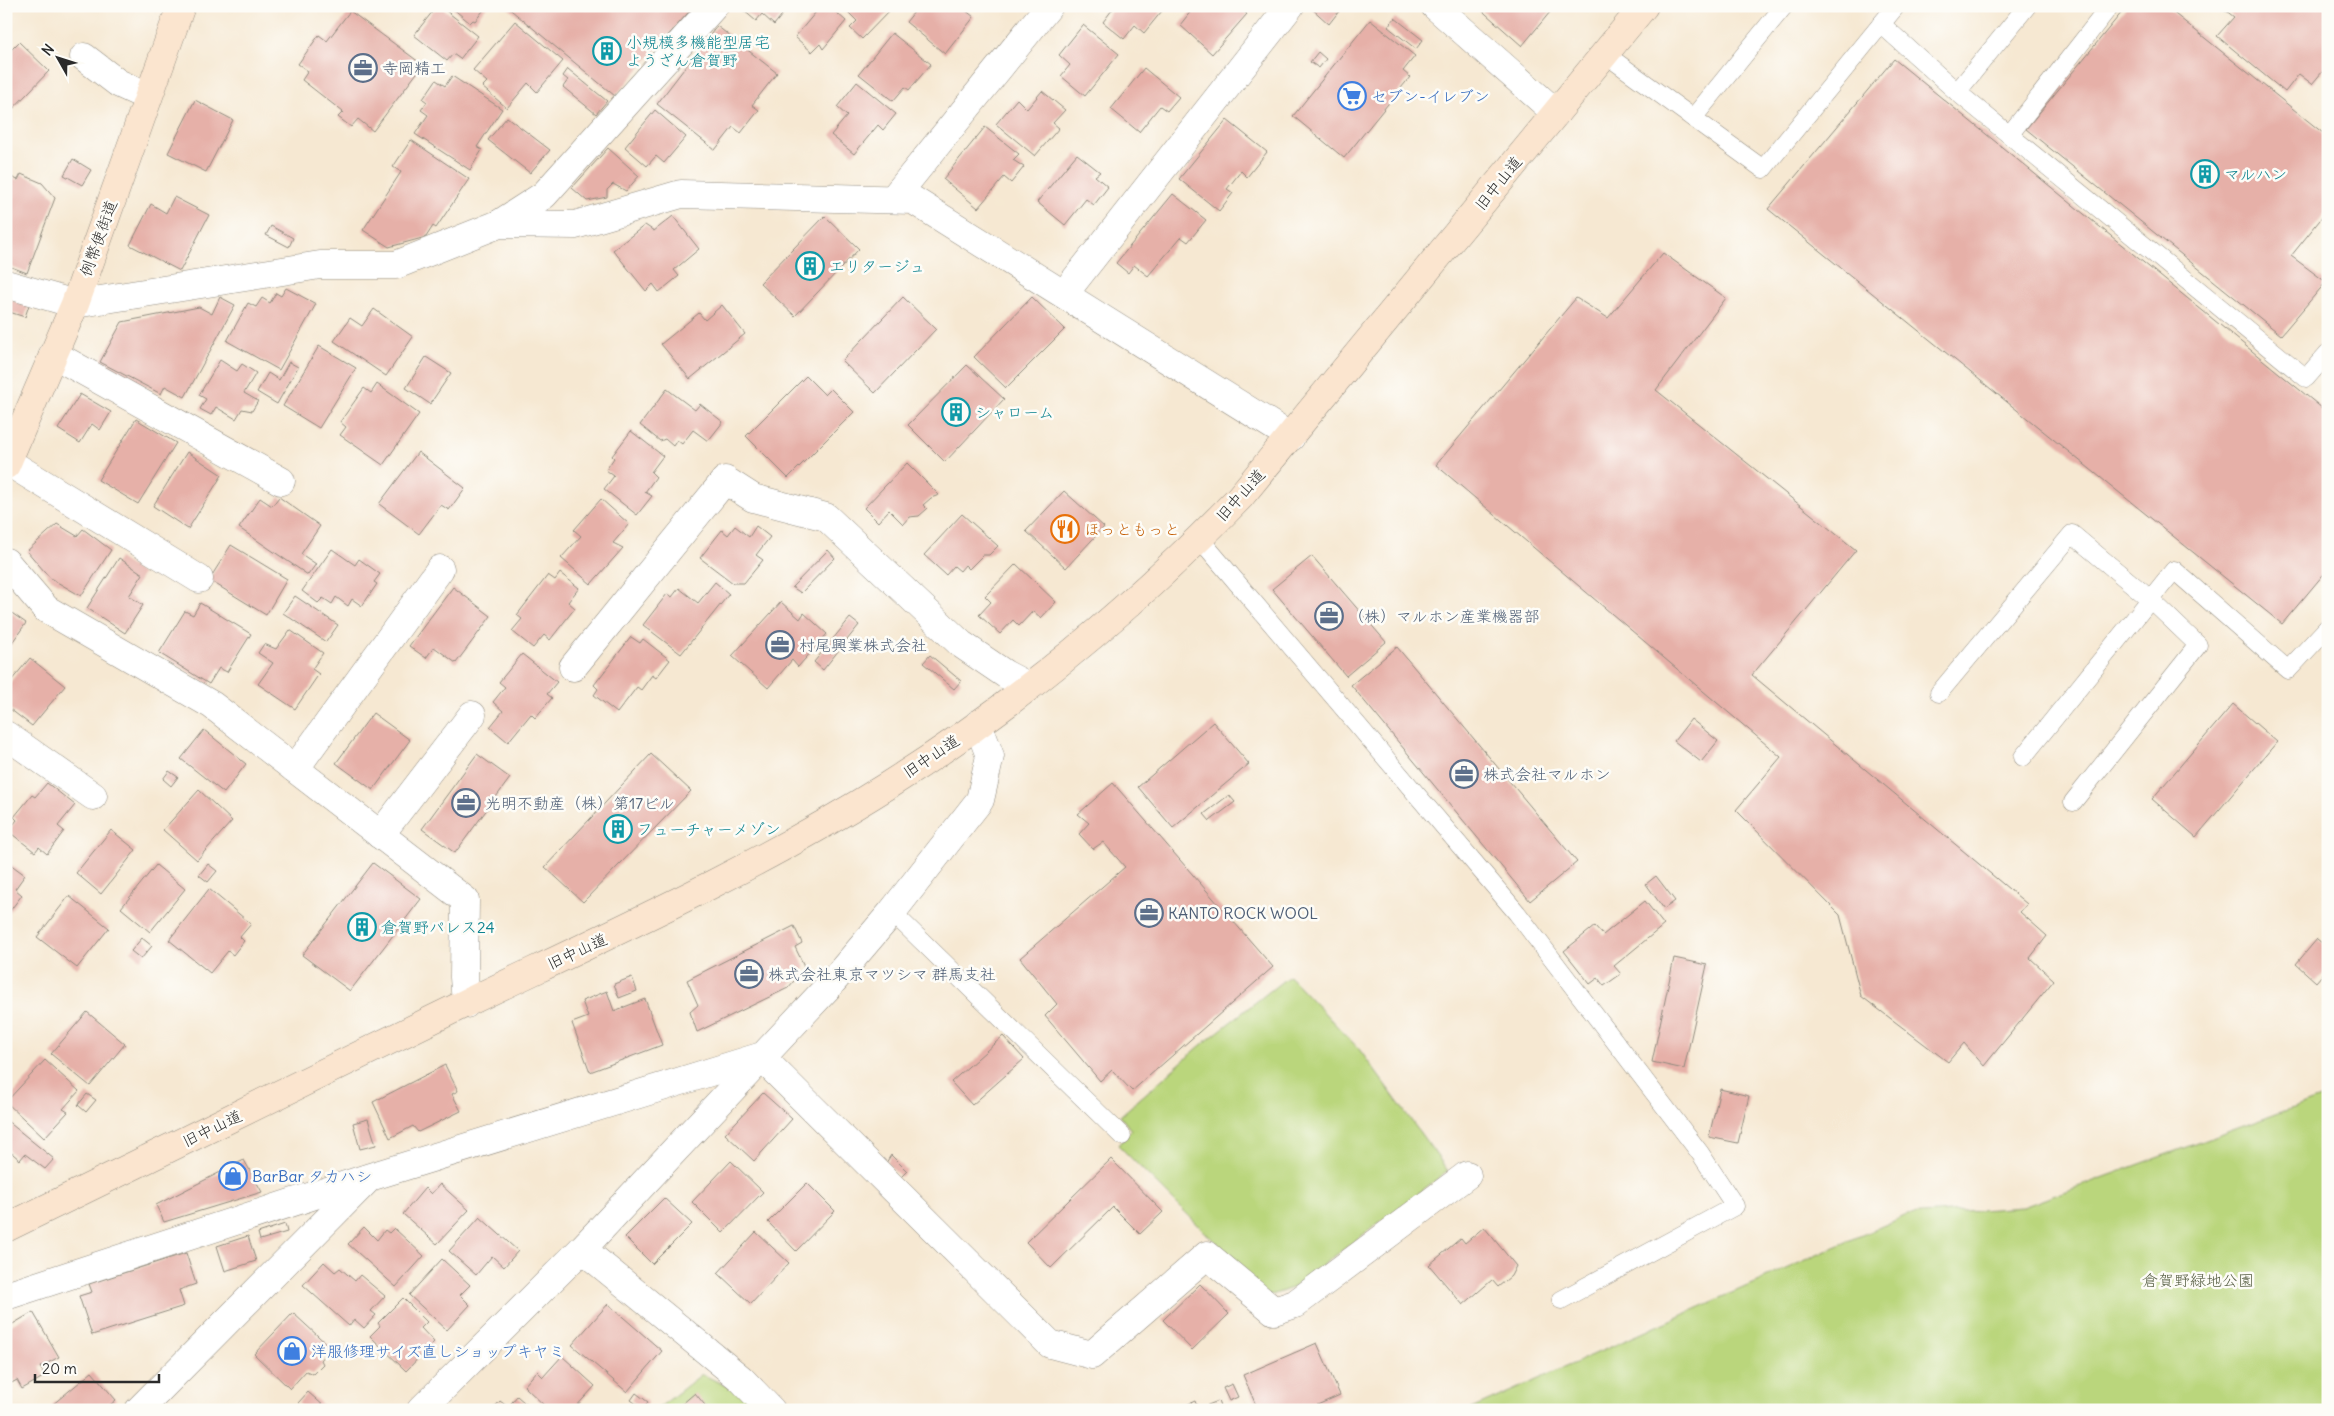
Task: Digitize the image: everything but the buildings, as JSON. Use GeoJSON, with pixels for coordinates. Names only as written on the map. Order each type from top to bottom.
{"type":"FeatureCollection","features":[{"type":"Feature","properties":{"kind":"main road","name":"例幣使街道"},"geometry":{"type":"LineString","coordinates":[[7,464],[75,304],[181,6]]}},
{"type":"Feature","properties":{"kind":"main road","name":"旧中山道"},"geometry":{"type":"LineString","coordinates":[[10,1221],[634,924],[790,842],[888,785],[978,724],[1098,630],[1180,558],[1240,497],[1644,6]]}},
{"type":"Feature","properties":{"kind":"street"},"geometry":{"type":"LineString","coordinates":[[6,284],[75,304],[320,265],[396,265],[499,224],[544,195],[714,6]]}},
{"type":"Feature","properties":{"kind":"street"},"geometry":{"type":"LineString","coordinates":[[893,199],[1049,6]]}},
{"type":"Feature","properties":{"kind":"street"},"geometry":{"type":"LineString","coordinates":[[1064,294],[1290,6]]}},
{"type":"Feature","properties":{"kind":"street"},"geometry":{"type":"LineString","coordinates":[[1435,6],[1556,113]]}},
{"type":"Feature","properties":{"kind":"street"},"geometry":{"type":"LineString","coordinates":[[84,57],[118,83],[148,97]]}},
{"type":"Feature","properties":{"kind":"street"},"geometry":{"type":"LineString","coordinates":[[499,224],[575,225],[681,194],[913,200],[1291,437]]}},
{"type":"Feature","properties":{"kind":"street"},"geometry":{"type":"LineString","coordinates":[[53,354],[281,482]]}},
{"type":"Feature","properties":{"kind":"street"},"geometry":{"type":"LineString","coordinates":[[7,464],[199,579]]}},
{"type":"Feature","properties":{"kind":"street"},"geometry":{"type":"LineString","coordinates":[[573,667],[725,480],[753,498],[826,517],[961,644],[1005,674],[1028,686]]}},
{"type":"Feature","properties":{"kind":"street"},"geometry":{"type":"LineString","coordinates":[[6,562],[46,609],[212,705],[465,900],[464,977],[466,1004]]}},
{"type":"Feature","properties":{"kind":"street"},"geometry":{"type":"LineString","coordinates":[[295,769],[440,569]]}},
{"type":"Feature","properties":{"kind":"street"},"geometry":{"type":"LineString","coordinates":[[380,835],[472,715]]}},
{"type":"Feature","properties":{"kind":"street"},"geometry":{"type":"LineString","coordinates":[[421,1410],[582,1249],[827,988],[892,912],[980,800],[990,756],[978,724]]}},
{"type":"Feature","properties":{"kind":"street"},"geometry":{"type":"LineString","coordinates":[[6,734],[93,796]]}},
{"type":"Feature","properties":{"kind":"street"},"geometry":{"type":"LineString","coordinates":[[761,1057],[1050,1344],[1092,1355],[1207,1255],[1274,1311],[1295,1304],[1467,1175]]}},
{"type":"Feature","properties":{"kind":"street"},"geometry":{"type":"LineString","coordinates":[[6,1296],[370,1177],[761,1057]]}},
{"type":"Feature","properties":{"kind":"street"},"geometry":{"type":"LineString","coordinates":[[139,1410],[370,1177]]}},
{"type":"Feature","properties":{"kind":"street"},"geometry":{"type":"LineString","coordinates":[[582,1249],[741,1379],[771,1410]]}},
{"type":"Feature","properties":{"kind":"lane"},"geometry":{"type":"LineString","coordinates":[[1693,118],[1784,6]]}},
{"type":"Feature","properties":{"kind":"lane"},"geometry":{"type":"LineString","coordinates":[[1605,54],[1764,169],[1896,6]]}},
{"type":"Feature","properties":{"kind":"lane"},"geometry":{"type":"LineString","coordinates":[[1957,92],[2027,6]]}},
{"type":"Feature","properties":{"kind":"lane"},"geometry":{"type":"LineString","coordinates":[[2010,134],[2110,6]]}},
{"type":"Feature","properties":{"kind":"lane"},"geometry":{"type":"LineString","coordinates":[[1881,24],[1957,92],[2306,378],[2328,353]]}},
{"type":"Feature","properties":{"kind":"lane"},"geometry":{"type":"LineString","coordinates":[[1939,693],[2072,534],[2150,599],[2198,645],[2073,802]]}},
{"type":"Feature","properties":{"kind":"lane"},"geometry":{"type":"LineString","coordinates":[[1200,539],[1516,912],[1700,1153],[1734,1206],[1560,1300]]}},
{"type":"Feature","properties":{"kind":"lane"},"geometry":{"type":"LineString","coordinates":[[2023,757],[2174,570],[2288,670],[2328,627]]}},
{"type":"Feature","properties":{"kind":"lane"},"geometry":{"type":"LineString","coordinates":[[892,912],[1122,1136]]}},
{"type":"Feature","properties":{"kind":"green space"},"geometry":{"type":"Polygon","coordinates":[[[1289,976],[1359,1049],[1448,1171],[1292,1288],[1269,1296],[1118,1145],[1131,1130],[1120,1116],[1200,1046],[1289,976]]]}},
{"type":"Feature","properties":{"kind":"green space","name":"倉賀野緑地公園"},"geometry":{"type":"Polygon","coordinates":[[[2328,1095],[2328,1406],[2320,1410],[1469,1410],[1907,1215],[2023,1207],[2328,1095]]]}},
{"type":"Feature","properties":{"kind":"green space"},"geometry":{"type":"Polygon","coordinates":[[[702,1374],[774,1410],[656,1410],[702,1374]]]}},
{"type":"Feature","properties":{"kind":"place","name":"小規模多機能型居宅 ようざん倉賀野"},"geometry":{"type":"Point","coordinates":[607,51]}},
{"type":"Feature","properties":{"kind":"place","name":"寺岡精工"},"geometry":{"type":"Point","coordinates":[363,68]}},
{"type":"Feature","properties":{"kind":"place","name":"セブン-イレブン"},"geometry":{"type":"Point","coordinates":[1352,96]}},
{"type":"Feature","properties":{"kind":"place","name":"マルハン"},"geometry":{"type":"Point","coordinates":[2205,174]}},
{"type":"Feature","properties":{"kind":"place","name":"エリタージュ"},"geometry":{"type":"Point","coordinates":[810,266]}},
{"type":"Feature","properties":{"kind":"place","name":"シャローム"},"geometry":{"type":"Point","coordinates":[956,412]}},
{"type":"Feature","properties":{"kind":"place","name":"ほっともっと"},"geometry":{"type":"Point","coordinates":[1065,529]}},
{"type":"Feature","properties":{"kind":"place","name":"（株）マルホン産業機器部"},"geometry":{"type":"Point","coordinates":[1329,616]}},
{"type":"Feature","properties":{"kind":"place","name":"村尾興業株式会社"},"geometry":{"type":"Point","coordinates":[780,645]}},
{"type":"Feature","properties":{"kind":"place","name":"株式会社マルホン"},"geometry":{"type":"Point","coordinates":[1464,774]}},
{"type":"Feature","properties":{"kind":"place","name":"光明不動産（株）第17ビル"},"geometry":{"type":"Point","coordinates":[466,803]}},
{"type":"Feature","properties":{"kind":"place","name":"フューチャーメゾン"},"geometry":{"type":"Point","coordinates":[618,829]}},
{"type":"Feature","properties":{"kind":"place","name":"KANTO ROCK WOOL"},"geometry":{"type":"Point","coordinates":[1149,913]}},
{"type":"Feature","properties":{"kind":"place","name":"倉賀野パレス24"},"geometry":{"type":"Point","coordinates":[362,927]}},
{"type":"Feature","properties":{"kind":"place","name":"株式会社東京マツシマ 群馬支社"},"geometry":{"type":"Point","coordinates":[749,974]}},
{"type":"Feature","properties":{"kind":"place","name":"BarBar タカハシ"},"geometry":{"type":"Point","coordinates":[233,1176]}},
{"type":"Feature","properties":{"kind":"place","name":"洋服修理サイズ直しショップキヤミ"},"geometry":{"type":"Point","coordinates":[292,1351]}}]}
